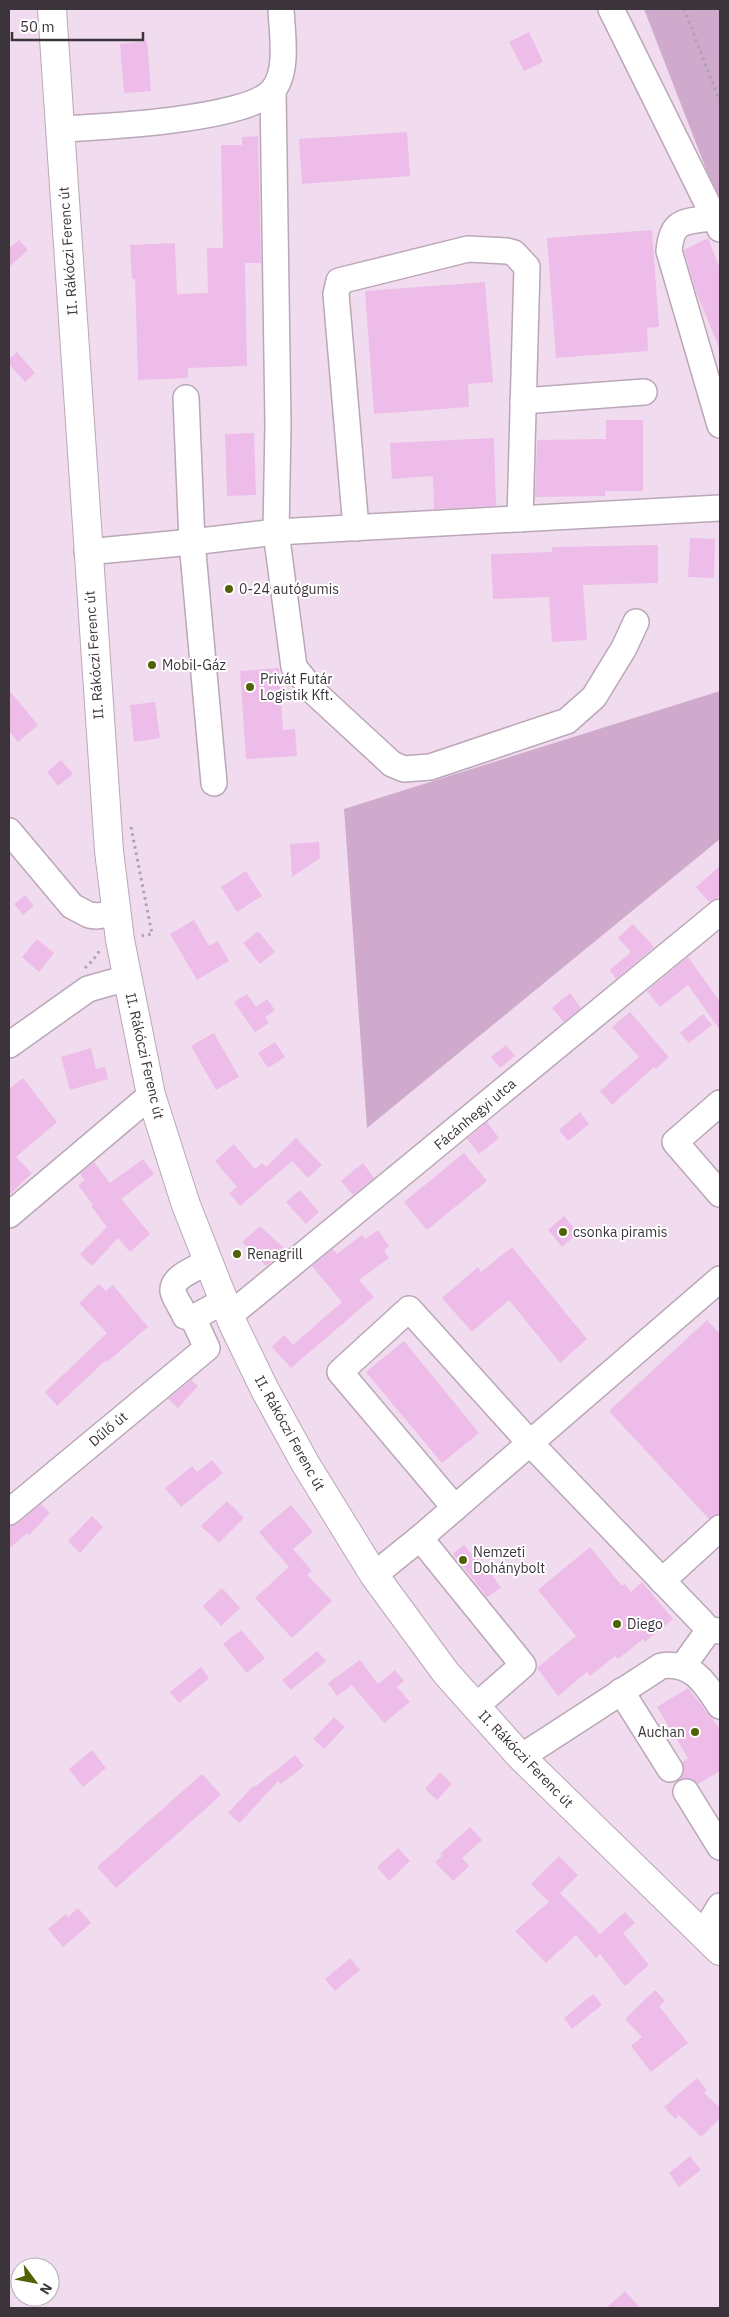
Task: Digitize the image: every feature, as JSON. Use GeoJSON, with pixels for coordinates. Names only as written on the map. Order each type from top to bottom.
{"type":"FeatureCollection","features":[{"type":"Feature","properties":{"kind":"main road","name":"II. Rákóczi Ferenc út"},"geometry":{"type":"LineString","coordinates":[[52,9],[103,790],[116,913],[151,1095],[186,1205],[227,1308],[269,1398],[305,1463],[374,1575],[409,1625],[475,1707],[521,1756],[712,1943]]}},
{"type":"Feature","properties":{"kind":"street"},"geometry":{"type":"LineString","coordinates":[[281,9],[284,65],[272,90],[278,425],[276,532],[294,667],[315,693],[392,764],[404,769],[430,767],[567,721],[594,697],[624,648],[636,622]]}},
{"type":"Feature","properties":{"kind":"street"},"geometry":{"type":"LineString","coordinates":[[611,9],[718,223],[682,224],[674,228],[670,235],[669,251],[720,425]]}},
{"type":"Feature","properties":{"kind":"street"},"geometry":{"type":"LineString","coordinates":[[60,129],[149,123],[200,115],[249,104],[272,90]]}},
{"type":"Feature","properties":{"kind":"street"},"geometry":{"type":"LineString","coordinates":[[356,528],[336,294],[340,281],[468,250],[507,251],[514,253],[527,267],[520,519]]}},
{"type":"Feature","properties":{"kind":"street"},"geometry":{"type":"LineString","coordinates":[[524,401],[644,392]]}},
{"type":"Feature","properties":{"kind":"street"},"geometry":{"type":"LineString","coordinates":[[186,398],[192,542],[214,783]]}},
{"type":"Feature","properties":{"kind":"street"},"geometry":{"type":"LineString","coordinates":[[87,552],[276,532],[720,508]]}},
{"type":"Feature","properties":{"kind":"street"},"geometry":{"type":"LineString","coordinates":[[9,831],[72,906],[89,915],[97,916],[116,913]]}},
{"type":"Feature","properties":{"kind":"street","name":"Fácánhegyi utca"},"geometry":{"type":"LineString","coordinates":[[193,1318],[227,1308],[720,912]]}},
{"type":"Feature","properties":{"kind":"street"},"geometry":{"type":"LineString","coordinates":[[13,1033],[88,989],[127,978]]}},
{"type":"Feature","properties":{"kind":"street"},"geometry":{"type":"LineString","coordinates":[[9,1214],[151,1095]]}},
{"type":"Feature","properties":{"kind":"street"},"geometry":{"type":"LineString","coordinates":[[720,1103],[675,1142],[720,1194]]}},
{"type":"Feature","properties":{"kind":"street"},"geometry":{"type":"LineString","coordinates":[[193,1318],[185,1316],[173,1292],[174,1284],[180,1277],[208,1262]]}},
{"type":"Feature","properties":{"kind":"street"},"geometry":{"type":"LineString","coordinates":[[374,1575],[420,1538],[720,1279]]}},
{"type":"Feature","properties":{"kind":"street"},"geometry":{"type":"LineString","coordinates":[[455,1508],[340,1372],[409,1309],[530,1443],[662,1581],[715,1630],[683,1666]]}},
{"type":"Feature","properties":{"kind":"street","name":"Dűlő út"},"geometry":{"type":"LineString","coordinates":[[9,1512],[207,1348],[193,1318]]}},
{"type":"Feature","properties":{"kind":"street"},"geometry":{"type":"LineString","coordinates":[[662,1581],[720,1528]]}},
{"type":"Feature","properties":{"kind":"street"},"geometry":{"type":"LineString","coordinates":[[420,1538],[523,1666],[475,1707]]}},
{"type":"Feature","properties":{"kind":"street"},"geometry":{"type":"LineString","coordinates":[[521,1756],[661,1666],[672,1664],[683,1666],[698,1676],[720,1706]]}},
{"type":"Feature","properties":{"kind":"street"},"geometry":{"type":"LineString","coordinates":[[621,1691],[670,1769]]}},
{"type":"Feature","properties":{"kind":"street"},"geometry":{"type":"LineString","coordinates":[[686,1792],[720,1847]]}},
{"type":"Feature","properties":{"kind":"street"},"geometry":{"type":"LineString","coordinates":[[712,1943],[720,1906]]}},
{"type":"Feature","properties":{"kind":"path"},"geometry":{"type":"LineString","coordinates":[[684,9],[720,102]]}},
{"type":"Feature","properties":{"kind":"shaded area"},"geometry":{"type":"Polygon","coordinates":[[[644,9],[720,9],[720,205],[644,9]]]}},
{"type":"Feature","properties":{"kind":"shaded area"},"geometry":{"type":"Polygon","coordinates":[[[720,691],[720,839],[367,1128],[344,809],[720,691]]]}},
{"type":"Feature","properties":{"kind":"building"},"geometry":{"type":"Polygon","coordinates":[[[529,32],[543,62],[524,71],[509,42],[529,32]]]}},
{"type":"Feature","properties":{"kind":"building"},"geometry":{"type":"Polygon","coordinates":[[[147,41],[151,91],[124,93],[120,44],[147,41]]]}},
{"type":"Feature","properties":{"kind":"building"},"geometry":{"type":"Polygon","coordinates":[[[407,132],[410,176],[302,184],[299,139],[407,132]]]}},
{"type":"Feature","properties":{"kind":"building"},"geometry":{"type":"Polygon","coordinates":[[[258,136],[261,263],[245,263],[247,366],[188,368],[188,378],[138,380],[135,279],[132,279],[130,245],[175,243],[177,294],[208,293],[207,248],[223,248],[221,145],[242,145],[242,137],[258,136]]]}},
{"type":"Feature","properties":{"kind":"building"},"geometry":{"type":"Polygon","coordinates":[[[652,230],[659,327],[647,328],[648,351],[556,358],[547,238],[652,230]]]}},
{"type":"Feature","properties":{"kind":"building"},"geometry":{"type":"Polygon","coordinates":[[[708,238],[720,269],[720,350],[695,289],[684,250],[708,238]]]}},
{"type":"Feature","properties":{"kind":"building"},"geometry":{"type":"Polygon","coordinates":[[[19,240],[28,250],[9,267],[9,248],[19,240]]]}},
{"type":"Feature","properties":{"kind":"building"},"geometry":{"type":"Polygon","coordinates":[[[485,282],[493,382],[468,384],[469,407],[374,414],[365,291],[485,282]]]}},
{"type":"Feature","properties":{"kind":"building"},"geometry":{"type":"Polygon","coordinates":[[[17,352],[35,373],[25,382],[9,364],[9,359],[17,352]]]}},
{"type":"Feature","properties":{"kind":"building"},"geometry":{"type":"Polygon","coordinates":[[[606,420],[643,420],[643,491],[605,491],[605,496],[535,497],[537,440],[606,439],[606,420]]]}},
{"type":"Feature","properties":{"kind":"building"},"geometry":{"type":"Polygon","coordinates":[[[254,433],[256,495],[227,496],[225,434],[254,433]]]}},
{"type":"Feature","properties":{"kind":"building"},"geometry":{"type":"Polygon","coordinates":[[[494,438],[496,506],[434,509],[433,476],[392,479],[390,443],[494,438]]]}},
{"type":"Feature","properties":{"kind":"building"},"geometry":{"type":"Polygon","coordinates":[[[690,538],[715,539],[714,578],[688,577],[690,538]]]}},
{"type":"Feature","properties":{"kind":"building"},"geometry":{"type":"Polygon","coordinates":[[[658,545],[658,583],[583,585],[587,640],[552,642],[549,597],[493,599],[491,554],[552,552],[552,547],[658,545]]]}},
{"type":"Feature","properties":{"kind":"building"},"geometry":{"type":"Polygon","coordinates":[[[279,668],[283,730],[295,729],[297,756],[246,759],[240,671],[279,668]]]}},
{"type":"Feature","properties":{"kind":"building"},"geometry":{"type":"Polygon","coordinates":[[[9,690],[38,725],[18,742],[9,731],[9,690]]]}},
{"type":"Feature","properties":{"kind":"building"},"geometry":{"type":"Polygon","coordinates":[[[155,702],[160,738],[134,742],[130,705],[155,702]]]}},
{"type":"Feature","properties":{"kind":"building"},"geometry":{"type":"Polygon","coordinates":[[[61,760],[73,774],[58,786],[47,772],[61,760]]]}},
{"type":"Feature","properties":{"kind":"building"},"geometry":{"type":"Polygon","coordinates":[[[319,842],[320,858],[292,877],[290,844],[319,842]]]}},
{"type":"Feature","properties":{"kind":"building"},"geometry":{"type":"Polygon","coordinates":[[[720,866],[720,896],[709,902],[696,887],[720,866]]]}},
{"type":"Feature","properties":{"kind":"building"},"geometry":{"type":"Polygon","coordinates":[[[246,871],[262,896],[237,912],[221,887],[246,871]]]}},
{"type":"Feature","properties":{"kind":"building"},"geometry":{"type":"Polygon","coordinates":[[[25,895],[34,906],[23,915],[14,904],[25,895]]]}},
{"type":"Feature","properties":{"kind":"building"},"geometry":{"type":"Polygon","coordinates":[[[194,920],[209,946],[218,941],[229,961],[197,980],[170,934],[194,920]]]}},
{"type":"Feature","properties":{"kind":"building"},"geometry":{"type":"Polygon","coordinates":[[[633,924],[654,947],[616,979],[610,970],[631,952],[618,938],[633,924]]]}},
{"type":"Feature","properties":{"kind":"building"},"geometry":{"type":"Polygon","coordinates":[[[258,931],[275,952],[260,964],[243,943],[258,931]]]}},
{"type":"Feature","properties":{"kind":"building"},"geometry":{"type":"Polygon","coordinates":[[[37,939],[54,953],[39,972],[22,957],[37,939]]]}},
{"type":"Feature","properties":{"kind":"building"},"geometry":{"type":"Polygon","coordinates":[[[688,957],[720,1002],[720,1030],[688,985],[660,1007],[647,991],[688,957]]]}},
{"type":"Feature","properties":{"kind":"building"},"geometry":{"type":"Polygon","coordinates":[[[570,993],[581,1008],[564,1022],[552,1008],[570,993]]]}},
{"type":"Feature","properties":{"kind":"building"},"geometry":{"type":"Polygon","coordinates":[[[247,994],[256,1007],[267,999],[275,1010],[265,1017],[269,1023],[255,1032],[234,1002],[247,994]]]}},
{"type":"Feature","properties":{"kind":"building"},"geometry":{"type":"Polygon","coordinates":[[[630,1012],[669,1057],[656,1069],[654,1067],[612,1105],[600,1091],[639,1057],[612,1027],[630,1012]]]}},
{"type":"Feature","properties":{"kind":"building"},"geometry":{"type":"Polygon","coordinates":[[[703,1014],[712,1025],[689,1043],[680,1033],[703,1014]]]}},
{"type":"Feature","properties":{"kind":"building"},"geometry":{"type":"Polygon","coordinates":[[[214,1033],[239,1077],[216,1090],[191,1046],[214,1033]]]}},
{"type":"Feature","properties":{"kind":"building"},"geometry":{"type":"Polygon","coordinates":[[[275,1042],[285,1057],[268,1068],[258,1053],[275,1042]]]}},
{"type":"Feature","properties":{"kind":"building"},"geometry":{"type":"Polygon","coordinates":[[[506,1045],[515,1056],[500,1068],[491,1057],[506,1045]]]}},
{"type":"Feature","properties":{"kind":"building"},"geometry":{"type":"Polygon","coordinates":[[[91,1048],[96,1069],[105,1067],[108,1079],[70,1090],[61,1057],[91,1048]]]}},
{"type":"Feature","properties":{"kind":"building"},"geometry":{"type":"Polygon","coordinates":[[[23,1078],[57,1122],[16,1157],[32,1173],[9,1195],[9,1089],[23,1078]]]}},
{"type":"Feature","properties":{"kind":"building"},"geometry":{"type":"Polygon","coordinates":[[[580,1112],[589,1124],[568,1141],[559,1130],[580,1112]]]}},
{"type":"Feature","properties":{"kind":"building"},"geometry":{"type":"Polygon","coordinates":[[[487,1122],[499,1138],[479,1154],[467,1139],[487,1122]]]}},
{"type":"Feature","properties":{"kind":"building"},"geometry":{"type":"Polygon","coordinates":[[[296,1138],[322,1165],[308,1178],[292,1161],[240,1206],[229,1193],[237,1187],[215,1161],[234,1144],[255,1169],[262,1163],[266,1167],[296,1138]]]}},
{"type":"Feature","properties":{"kind":"building"},"geometry":{"type":"Polygon","coordinates":[[[464,1153],[487,1181],[427,1230],[404,1202],[464,1153]]]}},
{"type":"Feature","properties":{"kind":"building"},"geometry":{"type":"Polygon","coordinates":[[[143,1159],[154,1174],[121,1199],[150,1234],[130,1252],[118,1238],[92,1266],[80,1254],[107,1227],[78,1185],[85,1180],[80,1174],[94,1162],[110,1183],[143,1159]]]}},
{"type":"Feature","properties":{"kind":"building"},"geometry":{"type":"Polygon","coordinates":[[[363,1163],[374,1178],[353,1195],[341,1181],[363,1163]]]}},
{"type":"Feature","properties":{"kind":"building"},"geometry":{"type":"Polygon","coordinates":[[[300,1190],[319,1212],[306,1224],[286,1202],[300,1190]]]}},
{"type":"Feature","properties":{"kind":"building","name":"csonka piramis"},"geometry":{"type":"Polygon","coordinates":[[[564,1216],[578,1233],[562,1247],[548,1230],[564,1216]]]}},
{"type":"Feature","properties":{"kind":"building"},"geometry":{"type":"Polygon","coordinates":[[[260,1226],[286,1250],[266,1266],[242,1242],[260,1226]]]}},
{"type":"Feature","properties":{"kind":"building"},"geometry":{"type":"Polygon","coordinates":[[[378,1230],[389,1246],[384,1250],[389,1258],[359,1280],[374,1297],[291,1368],[272,1347],[284,1335],[293,1345],[342,1302],[312,1266],[333,1249],[337,1254],[362,1235],[365,1239],[378,1230]]]}},
{"type":"Feature","properties":{"kind":"building"},"geometry":{"type":"Polygon","coordinates":[[[512,1247],[587,1339],[560,1363],[509,1300],[472,1332],[442,1298],[478,1267],[481,1272],[512,1247]]]}},
{"type":"Feature","properties":{"kind":"building"},"geometry":{"type":"Polygon","coordinates":[[[99,1284],[106,1291],[113,1285],[148,1327],[107,1362],[106,1360],[57,1406],[45,1392],[107,1333],[79,1303],[99,1284]]]}},
{"type":"Feature","properties":{"kind":"building"},"geometry":{"type":"Polygon","coordinates":[[[707,1320],[720,1334],[720,1514],[709,1519],[609,1411],[707,1320]]]}},
{"type":"Feature","properties":{"kind":"building"},"geometry":{"type":"Polygon","coordinates":[[[404,1341],[479,1433],[442,1463],[366,1372],[404,1341]]]}},
{"type":"Feature","properties":{"kind":"building"},"geometry":{"type":"Polygon","coordinates":[[[191,1380],[198,1386],[178,1408],[168,1399],[191,1380]]]}},
{"type":"Feature","properties":{"kind":"building"},"geometry":{"type":"Polygon","coordinates":[[[212,1460],[223,1473],[181,1507],[165,1488],[192,1466],[197,1472],[212,1460]]]}},
{"type":"Feature","properties":{"kind":"building"},"geometry":{"type":"Polygon","coordinates":[[[227,1501],[244,1518],[219,1543],[201,1526],[227,1501]]]}},
{"type":"Feature","properties":{"kind":"building"},"geometry":{"type":"Polygon","coordinates":[[[41,1504],[50,1513],[29,1535],[27,1533],[9,1549],[9,1526],[18,1523],[41,1504]]]}},
{"type":"Feature","properties":{"kind":"building"},"geometry":{"type":"Polygon","coordinates":[[[291,1505],[313,1532],[293,1549],[312,1571],[307,1575],[332,1601],[292,1638],[255,1598],[289,1567],[259,1532],[291,1505]]]}},
{"type":"Feature","properties":{"kind":"building"},"geometry":{"type":"Polygon","coordinates":[[[92,1516],[103,1527],[80,1553],[68,1541],[92,1516]]]}},
{"type":"Feature","properties":{"kind":"building"},"geometry":{"type":"Polygon","coordinates":[[[464,1545],[484,1570],[487,1568],[501,1588],[487,1597],[453,1554],[464,1545]]]}},
{"type":"Feature","properties":{"kind":"building","name":"Diego"},"geometry":{"type":"Polygon","coordinates":[[[590,1547],[622,1586],[625,1584],[631,1592],[642,1582],[673,1619],[645,1642],[643,1639],[618,1659],[615,1656],[590,1676],[587,1672],[558,1696],[537,1668],[576,1636],[538,1590],[590,1547]]]}},
{"type":"Feature","properties":{"kind":"building"},"geometry":{"type":"Polygon","coordinates":[[[222,1588],[240,1608],[221,1626],[203,1606],[222,1588]]]}},
{"type":"Feature","properties":{"kind":"building"},"geometry":{"type":"Polygon","coordinates":[[[241,1630],[265,1658],[247,1673],[223,1644],[241,1630]]]}},
{"type":"Feature","properties":{"kind":"building"},"geometry":{"type":"Polygon","coordinates":[[[317,1651],[326,1661],[291,1690],[282,1680],[317,1651]]]}},
{"type":"Feature","properties":{"kind":"building"},"geometry":{"type":"Polygon","coordinates":[[[360,1660],[378,1684],[395,1670],[404,1681],[397,1687],[410,1702],[384,1723],[352,1685],[337,1696],[328,1683],[360,1660]]]}},
{"type":"Feature","properties":{"kind":"building"},"geometry":{"type":"Polygon","coordinates":[[[201,1667],[209,1678],[179,1703],[170,1692],[201,1667]]]}},
{"type":"Feature","properties":{"kind":"building"},"geometry":{"type":"Polygon","coordinates":[[[688,1688],[720,1729],[720,1771],[698,1784],[692,1779],[679,1779],[684,1769],[682,1762],[688,1758],[657,1707],[688,1688]]]}},
{"type":"Feature","properties":{"kind":"building"},"geometry":{"type":"Polygon","coordinates":[[[334,1717],[345,1727],[324,1749],[313,1739],[334,1717]]]}},
{"type":"Feature","properties":{"kind":"building"},"geometry":{"type":"Polygon","coordinates":[[[92,1750],[106,1768],[83,1787],[69,1769],[92,1750]]]}},
{"type":"Feature","properties":{"kind":"building"},"geometry":{"type":"Polygon","coordinates":[[[295,1755],[304,1766],[281,1784],[278,1781],[240,1823],[228,1813],[253,1786],[255,1787],[295,1755]]]}},
{"type":"Feature","properties":{"kind":"building"},"geometry":{"type":"Polygon","coordinates":[[[440,1772],[452,1784],[437,1800],[425,1789],[440,1772]]]}},
{"type":"Feature","properties":{"kind":"building"},"geometry":{"type":"Polygon","coordinates":[[[202,1774],[221,1795],[116,1888],[97,1867],[202,1774]]]}},
{"type":"Feature","properties":{"kind":"building"},"geometry":{"type":"Polygon","coordinates":[[[470,1827],[482,1840],[462,1858],[469,1866],[453,1881],[435,1862],[442,1856],[440,1854],[470,1827]]]}},
{"type":"Feature","properties":{"kind":"building"},"geometry":{"type":"Polygon","coordinates":[[[398,1848],[410,1861],[389,1881],[377,1867],[398,1848]]]}},
{"type":"Feature","properties":{"kind":"building"},"geometry":{"type":"Polygon","coordinates":[[[559,1856],[578,1875],[560,1893],[600,1934],[625,1912],[635,1923],[623,1933],[649,1965],[625,1986],[600,1954],[596,1958],[576,1935],[546,1963],[515,1931],[549,1902],[531,1884],[559,1856]]]}},
{"type":"Feature","properties":{"kind":"building"},"geometry":{"type":"Polygon","coordinates":[[[78,1908],[91,1923],[63,1947],[48,1929],[66,1914],[68,1917],[78,1908]]]}},
{"type":"Feature","properties":{"kind":"building"},"geometry":{"type":"Polygon","coordinates":[[[350,1958],[360,1970],[335,1991],[325,1979],[350,1958]]]}},
{"type":"Feature","properties":{"kind":"building"},"geometry":{"type":"Polygon","coordinates":[[[655,1990],[665,2001],[659,2006],[688,2043],[651,2072],[631,2046],[642,2037],[625,2019],[655,1990]]]}},
{"type":"Feature","properties":{"kind":"building"},"geometry":{"type":"Polygon","coordinates":[[[593,1994],[602,2005],[572,2029],[564,2018],[593,1994]]]}},
{"type":"Feature","properties":{"kind":"building"},"geometry":{"type":"Polygon","coordinates":[[[697,2078],[707,2090],[704,2093],[720,2108],[720,2118],[701,2137],[679,2115],[675,2119],[664,2107],[697,2078]]]}},
{"type":"Feature","properties":{"kind":"building"},"geometry":{"type":"Polygon","coordinates":[[[690,2156],[701,2170],[679,2187],[669,2173],[690,2156]]]}},
{"type":"Feature","properties":{"kind":"building"},"geometry":{"type":"Polygon","coordinates":[[[625,2291],[640,2308],[606,2308],[625,2291]]]}},
{"type":"Feature","properties":{"kind":"place","name":"0-24 autógumis"},"geometry":{"type":"Point","coordinates":[229,589]}},
{"type":"Feature","properties":{"kind":"place","name":"Mobil-Gáz"},"geometry":{"type":"Point","coordinates":[152,665]}},
{"type":"Feature","properties":{"kind":"place","name":"Privát Futár Logistik Kft."},"geometry":{"type":"Point","coordinates":[250,687]}},
{"type":"Feature","properties":{"kind":"place","name":"csonka piramis"},"geometry":{"type":"Point","coordinates":[563,1232]}},
{"type":"Feature","properties":{"kind":"place","name":"Renagrill"},"geometry":{"type":"Point","coordinates":[237,1254]}},
{"type":"Feature","properties":{"kind":"place","name":"Nemzeti Dohánybolt"},"geometry":{"type":"Point","coordinates":[463,1560]}},
{"type":"Feature","properties":{"kind":"place","name":"Diego"},"geometry":{"type":"Point","coordinates":[617,1624]}},
{"type":"Feature","properties":{"kind":"place","name":"Auchan"},"geometry":{"type":"Point","coordinates":[695,1732]}}]}
